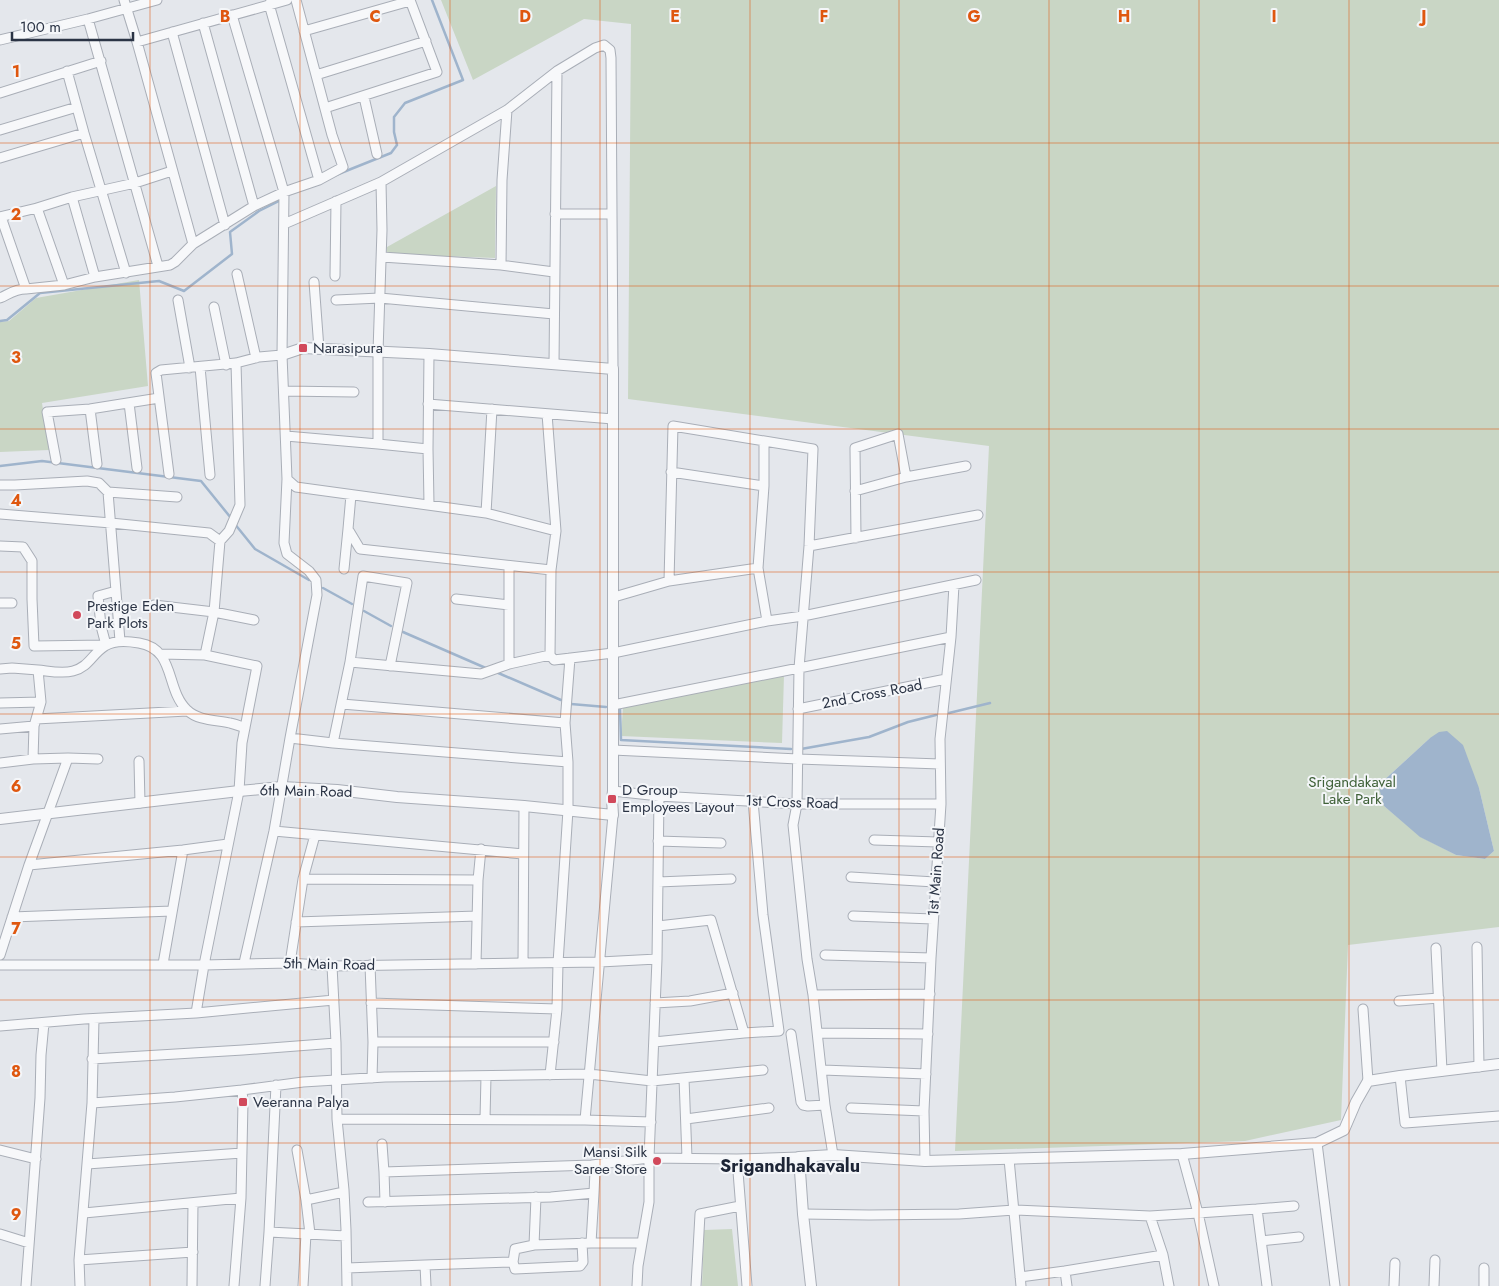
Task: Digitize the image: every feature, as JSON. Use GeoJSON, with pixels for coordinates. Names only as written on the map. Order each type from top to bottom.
{"type":"FeatureCollection","features":[{"type":"Feature","properties":{"kind":"street"},"geometry":{"type":"LineString","coordinates":[[0,40],[88,19],[125,4],[157,0]]}},
{"type":"Feature","properties":{"kind":"street"},"geometry":{"type":"LineString","coordinates":[[137,42],[287,0]]}},
{"type":"Feature","properties":{"kind":"street"},"geometry":{"type":"LineString","coordinates":[[0,298],[19,289],[64,285],[95,277],[167,266],[175,262],[193,244],[254,206],[319,180],[343,167],[296,0]]}},
{"type":"Feature","properties":{"kind":"street"},"geometry":{"type":"LineString","coordinates":[[304,31],[410,1],[437,72],[325,108]]}},
{"type":"Feature","properties":{"kind":"street"},"geometry":{"type":"LineString","coordinates":[[125,4],[193,244]]}},
{"type":"Feature","properties":{"kind":"street"},"geometry":{"type":"LineString","coordinates":[[270,4],[319,180]]}},
{"type":"Feature","properties":{"kind":"street"},"geometry":{"type":"LineString","coordinates":[[232,15],[284,193],[282,355],[287,479],[284,543],[287,554],[309,571],[316,580],[317,595],[274,831],[244,963]]}},
{"type":"Feature","properties":{"kind":"street"},"geometry":{"type":"LineString","coordinates":[[88,19],[158,266]]}},
{"type":"Feature","properties":{"kind":"street"},"geometry":{"type":"LineString","coordinates":[[203,23],[254,206]]}},
{"type":"Feature","properties":{"kind":"street"},"geometry":{"type":"LineString","coordinates":[[172,32],[225,225]]}},
{"type":"Feature","properties":{"kind":"street"},"geometry":{"type":"LineString","coordinates":[[316,75],[426,41]]}},
{"type":"Feature","properties":{"kind":"street"},"geometry":{"type":"LineString","coordinates":[[284,222],[381,182],[507,110],[556,71],[596,48],[604,46],[610,50],[614,597],[613,816],[585,1120]]}},
{"type":"Feature","properties":{"kind":"street"},"geometry":{"type":"LineString","coordinates":[[0,93],[101,61]]}},
{"type":"Feature","properties":{"kind":"street"},"geometry":{"type":"LineString","coordinates":[[554,364],[556,71]]}},
{"type":"Feature","properties":{"kind":"street"},"geometry":{"type":"LineString","coordinates":[[67,72],[126,273]]}},
{"type":"Feature","properties":{"kind":"street"},"geometry":{"type":"LineString","coordinates":[[364,96],[377,154]]}},
{"type":"Feature","properties":{"kind":"street"},"geometry":{"type":"LineString","coordinates":[[0,130],[77,107]]}},
{"type":"Feature","properties":{"kind":"street"},"geometry":{"type":"LineString","coordinates":[[501,265],[502,180],[507,110]]}},
{"type":"Feature","properties":{"kind":"street"},"geometry":{"type":"LineString","coordinates":[[0,158],[84,133]]}},
{"type":"Feature","properties":{"kind":"street"},"geometry":{"type":"LineString","coordinates":[[26,289],[0,217],[172,171]]}},
{"type":"Feature","properties":{"kind":"street"},"geometry":{"type":"LineString","coordinates":[[378,444],[378,352],[382,257],[381,182]]}},
{"type":"Feature","properties":{"kind":"street"},"geometry":{"type":"LineString","coordinates":[[72,197],[95,277]]}},
{"type":"Feature","properties":{"kind":"street"},"geometry":{"type":"LineString","coordinates":[[335,276],[336,202]]}},
{"type":"Feature","properties":{"kind":"street"},"geometry":{"type":"LineString","coordinates":[[37,208],[64,285]]}},
{"type":"Feature","properties":{"kind":"street"},"geometry":{"type":"LineString","coordinates":[[555,214],[612,214]]}},
{"type":"Feature","properties":{"kind":"street"},"geometry":{"type":"LineString","coordinates":[[382,257],[501,265],[554,272]]}},
{"type":"Feature","properties":{"kind":"street"},"geometry":{"type":"LineString","coordinates":[[236,274],[256,358]]}},
{"type":"Feature","properties":{"kind":"street"},"geometry":{"type":"LineString","coordinates":[[314,282],[319,349]]}},
{"type":"Feature","properties":{"kind":"street"},"geometry":{"type":"LineString","coordinates":[[336,300],[380,298],[554,314]]}},
{"type":"Feature","properties":{"kind":"street"},"geometry":{"type":"LineString","coordinates":[[178,300],[189,368]]}},
{"type":"Feature","properties":{"kind":"street"},"geometry":{"type":"LineString","coordinates":[[205,655],[214,612],[220,541],[228,531],[240,505],[231,364],[214,307]]}},
{"type":"Feature","properties":{"kind":"street"},"geometry":{"type":"LineString","coordinates":[[169,474],[156,373],[161,370],[231,364],[256,358],[282,355],[303,348],[429,354],[613,369]]}},
{"type":"Feature","properties":{"kind":"street"},"geometry":{"type":"LineString","coordinates":[[429,354],[429,504]]}},
{"type":"Feature","properties":{"kind":"street"},"geometry":{"type":"LineString","coordinates":[[200,368],[210,475]]}},
{"type":"Feature","properties":{"kind":"street"},"geometry":{"type":"LineString","coordinates":[[284,391],[354,392]]}},
{"type":"Feature","properties":{"kind":"street"},"geometry":{"type":"LineString","coordinates":[[56,460],[47,412],[90,409],[159,398]]}},
{"type":"Feature","properties":{"kind":"street"},"geometry":{"type":"LineString","coordinates":[[128,403],[137,468]]}},
{"type":"Feature","properties":{"kind":"street"},"geometry":{"type":"LineString","coordinates":[[428,404],[613,419]]}},
{"type":"Feature","properties":{"kind":"street"},"geometry":{"type":"LineString","coordinates":[[90,409],[97,464]]}},
{"type":"Feature","properties":{"kind":"street"},"geometry":{"type":"LineString","coordinates":[[486,513],[492,409]]}},
{"type":"Feature","properties":{"kind":"street"},"geometry":{"type":"LineString","coordinates":[[547,414],[556,531],[550,570],[550,655],[554,660],[613,653],[976,580]]}},
{"type":"Feature","properties":{"kind":"street"},"geometry":{"type":"LineString","coordinates":[[669,581],[672,426],[814,449],[809,546],[799,668],[797,804],[793,825],[807,959],[833,1155]]}},
{"type":"Feature","properties":{"kind":"street"},"geometry":{"type":"LineString","coordinates":[[856,538],[855,448],[898,434],[906,478]]}},
{"type":"Feature","properties":{"kind":"street"},"geometry":{"type":"LineString","coordinates":[[286,436],[428,449]]}},
{"type":"Feature","properties":{"kind":"street"},"geometry":{"type":"LineString","coordinates":[[764,442],[764,486],[758,568],[767,621]]}},
{"type":"Feature","properties":{"kind":"street"},"geometry":{"type":"LineString","coordinates":[[855,491],[966,466]]}},
{"type":"Feature","properties":{"kind":"street"},"geometry":{"type":"LineString","coordinates":[[672,472],[764,486]]}},
{"type":"Feature","properties":{"kind":"street"},"geometry":{"type":"LineString","coordinates":[[287,479],[296,487],[486,513],[556,531]]}},
{"type":"Feature","properties":{"kind":"street"},"geometry":{"type":"LineString","coordinates":[[0,485],[87,481],[99,483],[108,492],[120,642]]}},
{"type":"Feature","properties":{"kind":"street"},"geometry":{"type":"LineString","coordinates":[[108,492],[177,497]]}},
{"type":"Feature","properties":{"kind":"street"},"geometry":{"type":"LineString","coordinates":[[344,569],[351,495]]}},
{"type":"Feature","properties":{"kind":"street"},"geometry":{"type":"LineString","coordinates":[[0,514],[209,533],[220,541]]}},
{"type":"Feature","properties":{"kind":"street"},"geometry":{"type":"LineString","coordinates":[[809,546],[978,515]]}},
{"type":"Feature","properties":{"kind":"street"},"geometry":{"type":"LineString","coordinates":[[348,529],[360,549],[550,570]]}},
{"type":"Feature","properties":{"kind":"street"},"geometry":{"type":"LineString","coordinates":[[0,546],[24,547],[32,561],[34,646],[106,645],[120,642],[140,643],[161,654],[205,655],[257,666],[242,744],[239,791],[196,1014]]}},
{"type":"Feature","properties":{"kind":"street"},"geometry":{"type":"LineString","coordinates":[[509,566],[509,664]]}},
{"type":"Feature","properties":{"kind":"street"},"geometry":{"type":"LineString","coordinates":[[614,597],[669,581],[758,568]]}},
{"type":"Feature","properties":{"kind":"street"},"geometry":{"type":"LineString","coordinates":[[333,743],[350,662],[363,576],[407,583],[390,666]]}},
{"type":"Feature","properties":{"kind":"street","name":"1st Main Road"},"geometry":{"type":"LineString","coordinates":[[925,1161],[924,1111],[935,882],[941,804],[940,739],[954,585]]}},
{"type":"Feature","properties":{"kind":"street"},"geometry":{"type":"LineString","coordinates":[[106,645],[101,626],[98,596],[116,591]]}},
{"type":"Feature","properties":{"kind":"street"},"geometry":{"type":"LineString","coordinates":[[456,599],[509,605]]}},
{"type":"Feature","properties":{"kind":"street"},"geometry":{"type":"LineString","coordinates":[[0,603],[12,603]]}},
{"type":"Feature","properties":{"kind":"street"},"geometry":{"type":"LineString","coordinates":[[154,605],[214,612],[254,620]]}},
{"type":"Feature","properties":{"kind":"street"},"geometry":{"type":"LineString","coordinates":[[613,705],[950,637]]}},
{"type":"Feature","properties":{"kind":"street"},"geometry":{"type":"LineString","coordinates":[[0,669],[73,671],[86,666],[106,645]]}},
{"type":"Feature","properties":{"kind":"street"},"geometry":{"type":"LineString","coordinates":[[161,654],[178,697],[187,711]]}},
{"type":"Feature","properties":{"kind":"street"},"geometry":{"type":"LineString","coordinates":[[350,662],[481,674],[509,664],[550,655]]}},
{"type":"Feature","properties":{"kind":"street"},"geometry":{"type":"LineString","coordinates":[[550,1075],[557,1009],[558,962],[568,810],[566,723],[570,658]]}},
{"type":"Feature","properties":{"kind":"street"},"geometry":{"type":"LineString","coordinates":[[33,759],[35,722],[41,702],[38,670]]}},
{"type":"Feature","properties":{"kind":"street","name":"2nd Cross Road"},"geometry":{"type":"LineString","coordinates":[[798,709],[946,680]]}},
{"type":"Feature","properties":{"kind":"street"},"geometry":{"type":"LineString","coordinates":[[0,703],[41,702]]}},
{"type":"Feature","properties":{"kind":"street"},"geometry":{"type":"LineString","coordinates":[[342,704],[566,723]]}},
{"type":"Feature","properties":{"kind":"street"},"geometry":{"type":"LineString","coordinates":[[0,729],[35,722],[187,711],[203,718],[231,723],[245,728]]}},
{"type":"Feature","properties":{"kind":"street"},"geometry":{"type":"LineString","coordinates":[[290,738],[568,762]]}},
{"type":"Feature","properties":{"kind":"street"},"geometry":{"type":"LineString","coordinates":[[613,750],[940,764]]}},
{"type":"Feature","properties":{"kind":"street"},"geometry":{"type":"LineString","coordinates":[[0,955],[29,865],[68,758]]}},
{"type":"Feature","properties":{"kind":"street"},"geometry":{"type":"LineString","coordinates":[[0,763],[33,759],[98,759]]}},
{"type":"Feature","properties":{"kind":"street"},"geometry":{"type":"LineString","coordinates":[[139,762],[140,803]]}},
{"type":"Feature","properties":{"kind":"street","name":"6th Main Road"},"geometry":{"type":"LineString","coordinates":[[0,820],[239,791],[282,788],[336,790],[397,797],[568,810],[613,816]]}},
{"type":"Feature","properties":{"kind":"street","name":"1st Cross Road"},"geometry":{"type":"LineString","coordinates":[[613,791],[659,796],[797,804],[941,804]]}},
{"type":"Feature","properties":{"kind":"street"},"geometry":{"type":"LineString","coordinates":[[637,1286],[638,1266],[649,1202],[658,926],[659,796]]}},
{"type":"Feature","properties":{"kind":"street"},"geometry":{"type":"LineString","coordinates":[[654,1042],[779,1031],[764,924],[753,801]]}},
{"type":"Feature","properties":{"kind":"street"},"geometry":{"type":"LineString","coordinates":[[523,963],[524,806]]}},
{"type":"Feature","properties":{"kind":"street"},"geometry":{"type":"LineString","coordinates":[[274,831],[523,854]]}},
{"type":"Feature","properties":{"kind":"street"},"geometry":{"type":"LineString","coordinates":[[290,963],[303,878],[315,835]]}},
{"type":"Feature","properties":{"kind":"street"},"geometry":{"type":"LineString","coordinates":[[874,840],[938,842]]}},
{"type":"Feature","properties":{"kind":"street"},"geometry":{"type":"LineString","coordinates":[[658,841],[721,843]]}},
{"type":"Feature","properties":{"kind":"street"},"geometry":{"type":"LineString","coordinates":[[29,865],[228,844]]}},
{"type":"Feature","properties":{"kind":"street"},"geometry":{"type":"LineString","coordinates":[[476,964],[478,880],[481,849]]}},
{"type":"Feature","properties":{"kind":"street"},"geometry":{"type":"LineString","coordinates":[[163,964],[183,850]]}},
{"type":"Feature","properties":{"kind":"street"},"geometry":{"type":"LineString","coordinates":[[303,878],[478,880]]}},
{"type":"Feature","properties":{"kind":"street"},"geometry":{"type":"LineString","coordinates":[[850,878],[935,882]]}},
{"type":"Feature","properties":{"kind":"street"},"geometry":{"type":"LineString","coordinates":[[658,882],[731,879]]}},
{"type":"Feature","properties":{"kind":"street"},"geometry":{"type":"LineString","coordinates":[[12,917],[172,910]]}},
{"type":"Feature","properties":{"kind":"street"},"geometry":{"type":"LineString","coordinates":[[296,922],[478,916]]}},
{"type":"Feature","properties":{"kind":"street"},"geometry":{"type":"LineString","coordinates":[[852,916],[933,919]]}},
{"type":"Feature","properties":{"kind":"street"},"geometry":{"type":"LineString","coordinates":[[658,926],[711,920],[744,1033]]}},
{"type":"Feature","properties":{"kind":"street"},"geometry":{"type":"LineString","coordinates":[[1477,947],[1479,1067]]}},
{"type":"Feature","properties":{"kind":"street"},"geometry":{"type":"LineString","coordinates":[[1436,948],[1442,1071]]}},
{"type":"Feature","properties":{"kind":"street"},"geometry":{"type":"LineString","coordinates":[[825,954],[931,958]]}},
{"type":"Feature","properties":{"kind":"street","name":"5th Main Road"},"geometry":{"type":"LineString","coordinates":[[0,966],[290,963],[370,966],[600,962],[657,959]]}},
{"type":"Feature","properties":{"kind":"street"},"geometry":{"type":"LineString","coordinates":[[332,966],[336,1043],[336,1119],[344,1192],[347,1286]]}},
{"type":"Feature","properties":{"kind":"street"},"geometry":{"type":"LineString","coordinates":[[370,966],[373,1042],[372,1078]]}},
{"type":"Feature","properties":{"kind":"street"},"geometry":{"type":"LineString","coordinates":[[656,1003],[690,1002],[733,993]]}},
{"type":"Feature","properties":{"kind":"street"},"geometry":{"type":"LineString","coordinates":[[813,994],[930,994]]}},
{"type":"Feature","properties":{"kind":"street"},"geometry":{"type":"LineString","coordinates":[[1398,1001],[1439,998]]}},
{"type":"Feature","properties":{"kind":"street"},"geometry":{"type":"LineString","coordinates":[[0,1026],[196,1014],[334,1000]]}},
{"type":"Feature","properties":{"kind":"street"},"geometry":{"type":"LineString","coordinates":[[370,1003],[557,1009]]}},
{"type":"Feature","properties":{"kind":"street"},"geometry":{"type":"LineString","coordinates":[[384,1172],[592,1165],[649,1158],[737,1160],[833,1155],[925,1161],[1182,1154],[1317,1143],[1344,1130],[1356,1102],[1368,1081],[1363,1008]]}},
{"type":"Feature","properties":{"kind":"street"},"geometry":{"type":"LineString","coordinates":[[80,1286],[80,1260],[92,1103],[94,1019]]}},
{"type":"Feature","properties":{"kind":"street"},"geometry":{"type":"LineString","coordinates":[[26,1286],[44,1023]]}},
{"type":"Feature","properties":{"kind":"street"},"geometry":{"type":"LineString","coordinates":[[818,1033],[928,1034]]}},
{"type":"Feature","properties":{"kind":"street"},"geometry":{"type":"LineString","coordinates":[[791,1034],[801,1102],[803,1105],[808,1106],[825,1105]]}},
{"type":"Feature","properties":{"kind":"street"},"geometry":{"type":"LineString","coordinates":[[373,1042],[554,1042]]}},
{"type":"Feature","properties":{"kind":"street"},"geometry":{"type":"LineString","coordinates":[[92,1059],[336,1043]]}},
{"type":"Feature","properties":{"kind":"street"},"geometry":{"type":"LineString","coordinates":[[1368,1081],[1499,1064]]}},
{"type":"Feature","properties":{"kind":"street"},"geometry":{"type":"LineString","coordinates":[[92,1103],[175,1097],[336,1079],[589,1074],[652,1081],[763,1070]]}},
{"type":"Feature","properties":{"kind":"street"},"geometry":{"type":"LineString","coordinates":[[822,1070],[926,1074]]}},
{"type":"Feature","properties":{"kind":"street"},"geometry":{"type":"LineString","coordinates":[[485,1119],[486,1076]]}},
{"type":"Feature","properties":{"kind":"street"},"geometry":{"type":"LineString","coordinates":[[1400,1076],[1405,1123],[1499,1116]]}},
{"type":"Feature","properties":{"kind":"street"},"geometry":{"type":"LineString","coordinates":[[684,1078],[687,1158]]}},
{"type":"Feature","properties":{"kind":"street"},"geometry":{"type":"LineString","coordinates":[[265,1286],[276,1085]]}},
{"type":"Feature","properties":{"kind":"street"},"geometry":{"type":"LineString","coordinates":[[234,1286],[241,1198],[242,1090]]}},
{"type":"Feature","properties":{"kind":"street"},"geometry":{"type":"LineString","coordinates":[[686,1120],[769,1108]]}},
{"type":"Feature","properties":{"kind":"street"},"geometry":{"type":"LineString","coordinates":[[851,1108],[924,1111]]}},
{"type":"Feature","properties":{"kind":"street"},"geometry":{"type":"LineString","coordinates":[[336,1119],[651,1122]]}},
{"type":"Feature","properties":{"kind":"street"},"geometry":{"type":"LineString","coordinates":[[1317,1143],[1335,1286]]}},
{"type":"Feature","properties":{"kind":"street"},"geometry":{"type":"LineString","coordinates":[[382,1144],[386,1202]]}},
{"type":"Feature","properties":{"kind":"street"},"geometry":{"type":"LineString","coordinates":[[0,1150],[36,1159]]}},
{"type":"Feature","properties":{"kind":"street"},"geometry":{"type":"LineString","coordinates":[[297,1150],[306,1200],[308,1234],[303,1286]]}},
{"type":"Feature","properties":{"kind":"street"},"geometry":{"type":"LineString","coordinates":[[87,1164],[242,1153]]}},
{"type":"Feature","properties":{"kind":"street"},"geometry":{"type":"LineString","coordinates":[[1182,1154],[1198,1212],[1214,1286]]}},
{"type":"Feature","properties":{"kind":"street"},"geometry":{"type":"LineString","coordinates":[[799,1157],[811,1286]]}},
{"type":"Feature","properties":{"kind":"street"},"geometry":{"type":"LineString","coordinates":[[1009,1159],[1021,1282],[1066,1271],[1163,1255]]}},
{"type":"Feature","properties":{"kind":"street"},"geometry":{"type":"LineString","coordinates":[[737,1160],[747,1286]]}},
{"type":"Feature","properties":{"kind":"street"},"geometry":{"type":"LineString","coordinates":[[592,1165],[595,1171],[594,1193],[586,1243],[583,1262],[580,1266],[515,1269],[513,1262],[516,1249],[534,1245],[586,1243],[642,1243]]}},
{"type":"Feature","properties":{"kind":"street"},"geometry":{"type":"LineString","coordinates":[[306,1200],[344,1192]]}},
{"type":"Feature","properties":{"kind":"street"},"geometry":{"type":"LineString","coordinates":[[368,1202],[550,1197],[594,1193]]}},
{"type":"Feature","properties":{"kind":"street"},"geometry":{"type":"LineString","coordinates":[[534,1245],[536,1196]]}},
{"type":"Feature","properties":{"kind":"street"},"geometry":{"type":"LineString","coordinates":[[84,1213],[241,1198]]}},
{"type":"Feature","properties":{"kind":"street"},"geometry":{"type":"LineString","coordinates":[[192,1286],[193,1203]]}},
{"type":"Feature","properties":{"kind":"street"},"geometry":{"type":"LineString","coordinates":[[696,1286],[700,1214],[740,1206]]}},
{"type":"Feature","properties":{"kind":"street"},"geometry":{"type":"LineString","coordinates":[[803,1214],[959,1214],[1014,1210],[1150,1216],[1294,1206]]}},
{"type":"Feature","properties":{"kind":"street"},"geometry":{"type":"LineString","coordinates":[[1257,1210],[1267,1286]]}},
{"type":"Feature","properties":{"kind":"street"},"geometry":{"type":"LineString","coordinates":[[1150,1216],[1163,1255],[1168,1286]]}},
{"type":"Feature","properties":{"kind":"street"},"geometry":{"type":"LineString","coordinates":[[269,1232],[346,1236]]}},
{"type":"Feature","properties":{"kind":"street"},"geometry":{"type":"LineString","coordinates":[[0,1234],[29,1243]]}},
{"type":"Feature","properties":{"kind":"street"},"geometry":{"type":"LineString","coordinates":[[1261,1241],[1299,1237]]}},
{"type":"Feature","properties":{"kind":"street"},"geometry":{"type":"LineString","coordinates":[[80,1260],[193,1252]]}},
{"type":"Feature","properties":{"kind":"street"},"geometry":{"type":"LineString","coordinates":[[1434,1286],[1435,1260]]}},
{"type":"Feature","properties":{"kind":"street"},"geometry":{"type":"LineString","coordinates":[[347,1268],[513,1262]]}},
{"type":"Feature","properties":{"kind":"street"},"geometry":{"type":"LineString","coordinates":[[1394,1286],[1395,1263]]}},
{"type":"Feature","properties":{"kind":"street"},"geometry":{"type":"LineString","coordinates":[[425,1265],[426,1286]]}},
{"type":"Feature","properties":{"kind":"street"},"geometry":{"type":"LineString","coordinates":[[1484,1268],[1484,1286]]}},
{"type":"Feature","properties":{"kind":"street"},"geometry":{"type":"LineString","coordinates":[[1066,1271],[1067,1286]]}},
{"type":"Feature","properties":{"kind":"green space","name":"Srigandakaval Lake Park"},"geometry":{"type":"Polygon","coordinates":[[[441,0],[1499,0],[1499,927],[1348,945],[1341,1120],[1245,1141],[955,1151],[989,446],[628,399],[631,24],[584,19],[473,80],[441,0]],[[1430,738],[1381,783],[1384,806],[1421,837],[1456,855],[1485,859],[1494,851],[1479,788],[1430,738]]]}},
{"type":"Feature","properties":{"kind":"green space"},"geometry":{"type":"Polygon","coordinates":[[[496,186],[495,258],[387,254],[387,247],[496,186]]]}},
{"type":"Feature","properties":{"kind":"green space"},"geometry":{"type":"Polygon","coordinates":[[[139,280],[148,386],[42,403],[49,450],[0,452],[0,322],[9,321],[36,298],[139,280]]]}},
{"type":"Feature","properties":{"kind":"green space"},"geometry":{"type":"Polygon","coordinates":[[[784,675],[782,743],[621,736],[623,707],[784,675]]]}},
{"type":"Feature","properties":{"kind":"green space"},"geometry":{"type":"Polygon","coordinates":[[[732,1229],[738,1286],[702,1286],[704,1230],[732,1229]]]}},
{"type":"Feature","properties":{"kind":"water"},"geometry":{"type":"Polygon","coordinates":[[[1447,731],[1463,745],[1479,788],[1494,851],[1485,859],[1456,855],[1420,837],[1384,806],[1379,788],[1381,783],[1430,738],[1439,732],[1447,731]]]}},
{"type":"Feature","properties":{"kind":"waterway"},"geometry":{"type":"LineString","coordinates":[[336,175],[391,153],[397,145],[394,132],[394,117],[405,103],[463,80],[432,0]]}},
{"type":"Feature","properties":{"kind":"waterway"},"geometry":{"type":"LineString","coordinates":[[0,321],[7,320],[40,293],[159,281],[184,291],[232,254],[230,232],[259,211],[281,200]]}},
{"type":"Feature","properties":{"kind":"waterway"},"geometry":{"type":"LineString","coordinates":[[0,466],[42,461],[201,481],[231,518]]}},
{"type":"Feature","properties":{"kind":"waterway"},"geometry":{"type":"LineString","coordinates":[[234,523],[255,549],[309,580]]}},
{"type":"Feature","properties":{"kind":"waterway"},"geometry":{"type":"LineString","coordinates":[[323,588],[352,604]]}},
{"type":"Feature","properties":{"kind":"waterway"},"geometry":{"type":"LineString","coordinates":[[364,611],[391,626]]}},
{"type":"Feature","properties":{"kind":"waterway"},"geometry":{"type":"LineString","coordinates":[[403,632],[488,669]]}},
{"type":"Feature","properties":{"kind":"waterway"},"geometry":{"type":"LineString","coordinates":[[496,672],[561,700]]}},
{"type":"Feature","properties":{"kind":"waterway"},"geometry":{"type":"LineString","coordinates":[[949,713],[990,703]]}},
{"type":"Feature","properties":{"kind":"waterway"},"geometry":{"type":"LineString","coordinates":[[571,704],[606,707]]}},
{"type":"Feature","properties":{"kind":"waterway"},"geometry":{"type":"LineString","coordinates":[[620,709],[621,740],[791,749]]}},
{"type":"Feature","properties":{"kind":"waterway"},"geometry":{"type":"LineString","coordinates":[[801,749],[869,737],[908,722],[936,715]]}},
{"type":"Feature","properties":{"kind":"place","name":"Narasipura"},"geometry":{"type":"Point","coordinates":[303,348]}},
{"type":"Feature","properties":{"kind":"place","name":"Prestige Eden Park Plots"},"geometry":{"type":"Point","coordinates":[77,615]}},
{"type":"Feature","properties":{"kind":"place","name":"D Group Employees Layout"},"geometry":{"type":"Point","coordinates":[612,799]}},
{"type":"Feature","properties":{"kind":"place","name":"Veeranna Palya"},"geometry":{"type":"Point","coordinates":[243,1102]}},
{"type":"Feature","properties":{"kind":"place","name":"Mansi Silk Saree Store"},"geometry":{"type":"Point","coordinates":[657,1161]}},
{"type":"Feature","properties":{"kind":"district","name":"Srigandhakavalu"},"geometry":{"type":"Point","coordinates":[790,1166]}}]}
